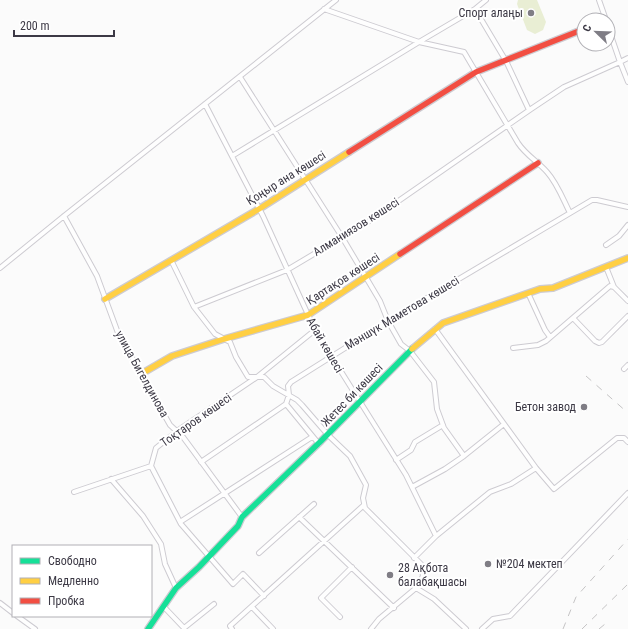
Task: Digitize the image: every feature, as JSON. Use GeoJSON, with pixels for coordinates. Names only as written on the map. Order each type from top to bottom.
{"type":"FeatureCollection","features":[{"type":"Feature","properties":{"kind":"street"},"geometry":{"type":"LineString","coordinates":[[0,268],[336,0]]}},
{"type":"Feature","properties":{"kind":"street"},"geometry":{"type":"LineString","coordinates":[[232,156],[475,9],[486,0]]}},
{"type":"Feature","properties":{"kind":"street"},"geometry":{"type":"LineString","coordinates":[[599,0],[603,12]]}},
{"type":"Feature","properties":{"kind":"street"},"geometry":{"type":"LineString","coordinates":[[324,9],[419,42],[464,52],[507,126],[524,152],[538,163],[548,174],[570,213]]}},
{"type":"Feature","properties":{"kind":"street"},"geometry":{"type":"LineString","coordinates":[[475,9],[506,61],[529,110]]}},
{"type":"Feature","properties":{"kind":"street","name":"Қоңыр ана көшесі"},"geometry":{"type":"LineString","coordinates":[[105,299],[259,209],[476,72],[576,32]]}},
{"type":"Feature","properties":{"kind":"street"},"geometry":{"type":"LineString","coordinates":[[616,50],[628,82]]}},
{"type":"Feature","properties":{"kind":"street","name":"Алманиязов көшесі"},"geometry":{"type":"LineString","coordinates":[[194,307],[287,270],[372,220],[564,87],[628,58]]}},
{"type":"Feature","properties":{"kind":"street"},"geometry":{"type":"LineString","coordinates":[[240,77],[342,237],[380,301],[388,321],[401,344],[410,351],[434,382],[437,409],[443,425],[464,456]]}},
{"type":"Feature","properties":{"kind":"street","name":"Абай көшесі"},"geometry":{"type":"LineString","coordinates":[[205,104],[259,209],[315,330],[412,487],[436,536]]}},
{"type":"Feature","properties":{"kind":"street","name":"Қартақов көшесі"},"geometry":{"type":"LineString","coordinates":[[141,374],[172,356],[224,339],[308,315],[538,163]]}},
{"type":"Feature","properties":{"kind":"street","name":"Мәншүк Маметова көшесі"},"geometry":{"type":"LineString","coordinates":[[286,404],[289,395],[288,386],[291,382],[388,321],[592,200],[628,207]]}},
{"type":"Feature","properties":{"kind":"street","name":"улица Бигелдинова"},"geometry":{"type":"LineString","coordinates":[[64,216],[97,276],[118,333],[170,425],[183,437],[242,517]]}},
{"type":"Feature","properties":{"kind":"street"},"geometry":{"type":"LineString","coordinates":[[606,245],[619,236],[628,225]]}},
{"type":"Feature","properties":{"kind":"street","name":"Жетес би көшесі"},"geometry":{"type":"LineString","coordinates":[[148,629],[176,588],[209,557],[238,526],[242,517],[319,444],[410,351],[435,329],[443,323],[540,289],[553,288],[628,258]]}},
{"type":"Feature","properties":{"kind":"street"},"geometry":{"type":"LineString","coordinates":[[171,260],[194,307],[215,334],[230,342],[236,357],[248,377],[264,377],[273,386],[289,395],[302,405],[328,435],[350,456],[366,485],[363,498],[365,508],[421,564],[423,576],[416,588],[380,619],[371,629]]}},
{"type":"Feature","properties":{"kind":"street"},"geometry":{"type":"LineString","coordinates":[[606,267],[614,287],[628,301]]}},
{"type":"Feature","properties":{"kind":"street"},"geometry":{"type":"LineString","coordinates":[[512,348],[538,345],[550,337],[610,286],[614,287]]}},
{"type":"Feature","properties":{"kind":"street"},"geometry":{"type":"LineString","coordinates":[[528,293],[545,330],[550,337]]}},
{"type":"Feature","properties":{"kind":"street"},"geometry":{"type":"LineString","coordinates":[[573,318],[595,341],[599,343],[602,342],[628,316]]}},
{"type":"Feature","properties":{"kind":"street"},"geometry":{"type":"LineString","coordinates":[[435,329],[536,468],[554,489],[617,438],[624,438],[628,442]]}},
{"type":"Feature","properties":{"kind":"street","name":"Тоқтаров көшесі"},"geometry":{"type":"LineString","coordinates":[[151,466],[156,448],[177,431],[257,377],[315,330]]}},
{"type":"Feature","properties":{"kind":"street"},"geometry":{"type":"LineString","coordinates":[[201,462],[286,404],[319,444]]}},
{"type":"Feature","properties":{"kind":"street"},"geometry":{"type":"LineString","coordinates":[[412,487],[445,469],[464,456],[504,424]]}},
{"type":"Feature","properties":{"kind":"street"},"geometry":{"type":"LineString","coordinates":[[396,460],[411,450],[416,442],[443,425]]}},
{"type":"Feature","properties":{"kind":"street"},"geometry":{"type":"LineString","coordinates":[[180,522],[312,437]]}},
{"type":"Feature","properties":{"kind":"street"},"geometry":{"type":"LineString","coordinates":[[74,492],[151,466],[180,522],[209,557],[233,584],[243,574],[264,596]]}},
{"type":"Feature","properties":{"kind":"street"},"geometry":{"type":"LineString","coordinates":[[414,558],[436,536],[490,492],[511,484],[536,468]]}},
{"type":"Feature","properties":{"kind":"street"},"geometry":{"type":"LineString","coordinates":[[110,479],[143,516],[161,544],[165,564],[176,588]]}},
{"type":"Feature","properties":{"kind":"street"},"geometry":{"type":"LineString","coordinates":[[482,629],[493,619],[510,616],[628,493]]}},
{"type":"Feature","properties":{"kind":"street"},"geometry":{"type":"LineString","coordinates":[[259,554],[299,516],[314,504]]}},
{"type":"Feature","properties":{"kind":"street"},"geometry":{"type":"LineString","coordinates":[[232,629],[230,626],[364,505]]}},
{"type":"Feature","properties":{"kind":"street"},"geometry":{"type":"LineString","coordinates":[[299,516],[394,608]]}},
{"type":"Feature","properties":{"kind":"street"},"geometry":{"type":"LineString","coordinates":[[340,617],[321,598],[352,567]]}},
{"type":"Feature","properties":{"kind":"street"},"geometry":{"type":"LineString","coordinates":[[416,588],[434,599],[466,629]]}},
{"type":"Feature","properties":{"kind":"street"},"geometry":{"type":"LineString","coordinates":[[0,604],[12,612]]}},
{"type":"Feature","properties":{"kind":"street"},"geometry":{"type":"LineString","coordinates":[[164,607],[184,628],[214,604]]}},
{"type":"Feature","properties":{"kind":"street"},"geometry":{"type":"LineString","coordinates":[[252,607],[273,629]]}},
{"type":"Feature","properties":{"kind":"street"},"geometry":{"type":"LineString","coordinates":[[18,617],[35,629]]}},
{"type":"Feature","properties":{"kind":"green space","name":"Спорт алаңы"},"geometry":{"type":"Polygon","coordinates":[[[518,0],[537,0],[546,22],[543,30],[535,34],[527,30],[517,4],[518,0]]]}},
{"type":"Feature","properties":{"kind":"railway"},"geometry":{"type":"LineString","coordinates":[[586,376],[628,413]]}},
{"type":"Feature","properties":{"kind":"railway"},"geometry":{"type":"LineString","coordinates":[[563,629],[576,597],[628,539]]}},
{"type":"Feature","properties":{"kind":"railway"},"geometry":{"type":"LineString","coordinates":[[582,629],[628,584]]}},
{"type":"Feature","properties":{"kind":"railway"},"geometry":{"type":"LineString","coordinates":[[599,629],[605,624]]}},
{"type":"Feature","properties":{"kind":"traffic: fast"},"geometry":{"type":"LineString","coordinates":[[148,629],[176,588],[199,567],[238,526],[242,517],[321,441],[412,349]]}},
{"type":"Feature","properties":{"kind":"traffic: slow"},"geometry":{"type":"LineString","coordinates":[[105,299],[259,209],[349,152]]}},
{"type":"Feature","properties":{"kind":"traffic: slow"},"geometry":{"type":"LineString","coordinates":[[141,374],[172,356],[224,339],[308,315],[400,254]]}},
{"type":"Feature","properties":{"kind":"traffic: slow"},"geometry":{"type":"LineString","coordinates":[[412,349],[443,323],[540,289],[553,288],[628,258]]}},
{"type":"Feature","properties":{"kind":"traffic: jam"},"geometry":{"type":"LineString","coordinates":[[349,152],[476,72],[576,32]]}},
{"type":"Feature","properties":{"kind":"traffic: jam"},"geometry":{"type":"LineString","coordinates":[[400,254],[538,163]]}},
{"type":"Feature","properties":{"kind":"place","name":"Спорт алаңы"},"geometry":{"type":"Point","coordinates":[531,13]}},
{"type":"Feature","properties":{"kind":"place","name":"Бетон завод"},"geometry":{"type":"Point","coordinates":[584,407]}},
{"type":"Feature","properties":{"kind":"place","name":"№204 мектеп"},"geometry":{"type":"Point","coordinates":[488,564]}},
{"type":"Feature","properties":{"kind":"place","name":"28 Ақбота балабақшасы"},"geometry":{"type":"Point","coordinates":[390,575]}}]}
